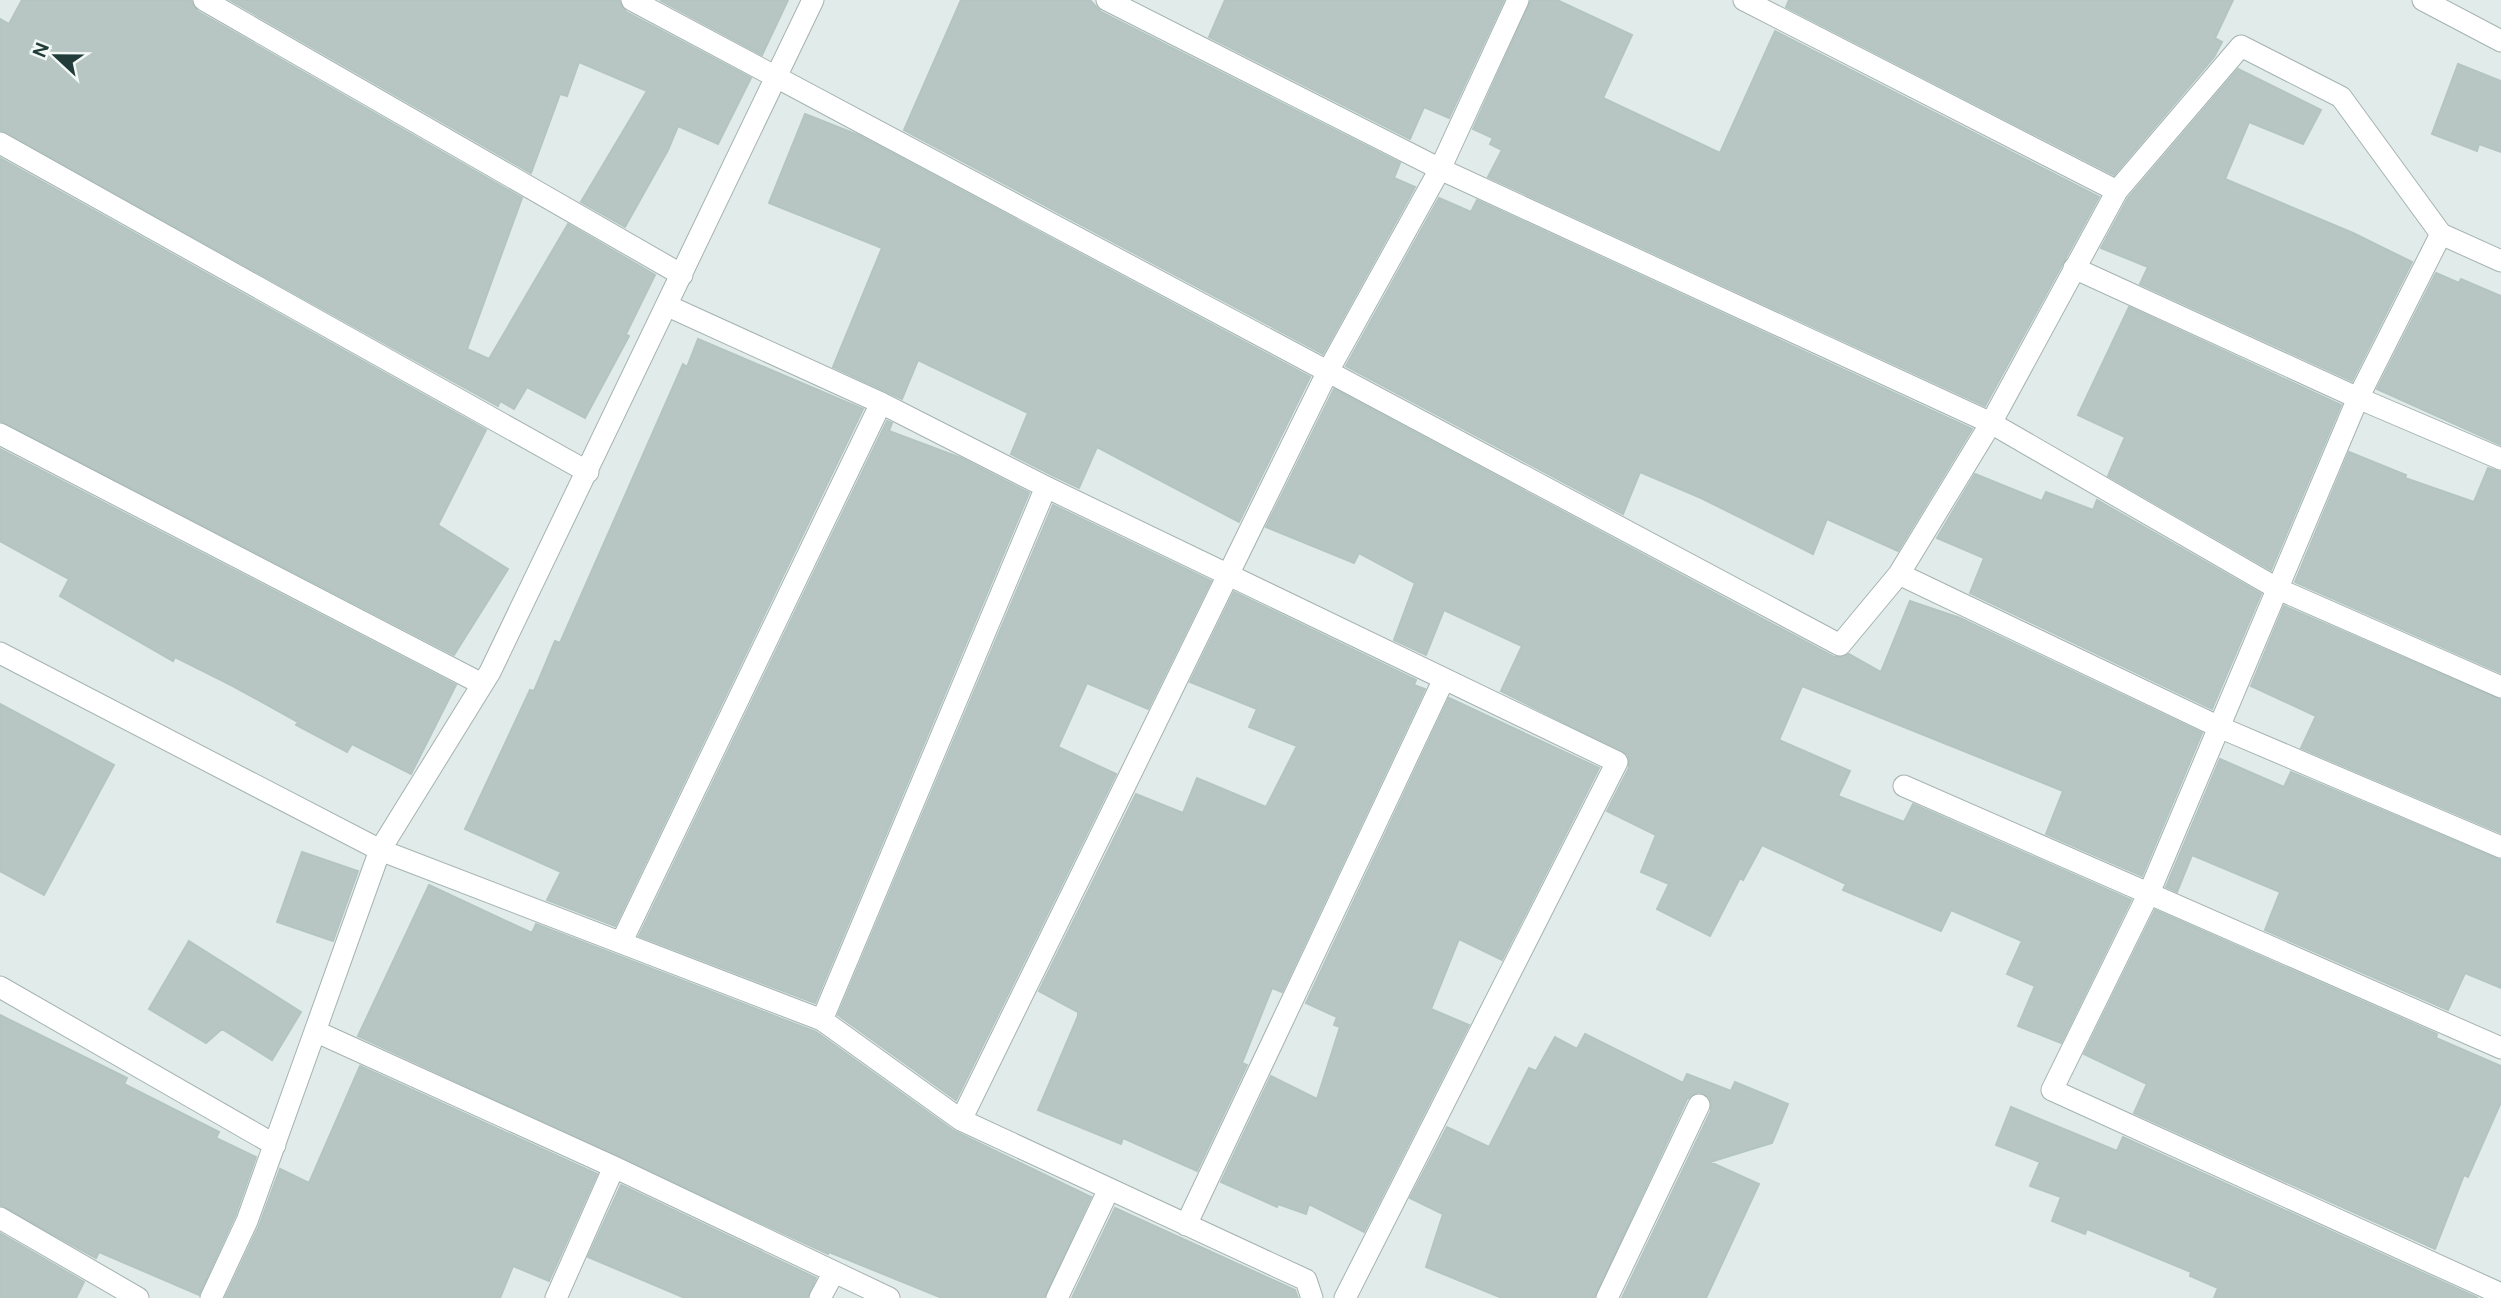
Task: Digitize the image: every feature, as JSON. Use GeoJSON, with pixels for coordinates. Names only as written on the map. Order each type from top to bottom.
{"type":"FeatureCollection","features":[{"type":"Feature","properties":{"kind":"street"},"geometry":{"type":"LineString","coordinates":[[204,0],[682,275]]}},
{"type":"Feature","properties":{"kind":"street"},"geometry":{"type":"LineString","coordinates":[[632,0],[773,78],[1840,645],[1899,574],[1990,423],[2117,191],[2241,46],[2341,97],[2441,234],[2501,261]]}},
{"type":"Feature","properties":{"kind":"street"},"geometry":{"type":"LineString","coordinates":[[211,1298],[247,1221],[317,1032],[380,850],[482,684],[588,472],[773,78],[813,0]]}},
{"type":"Feature","properties":{"kind":"street"},"geometry":{"type":"LineString","coordinates":[[1107,0],[1440,169],[1990,423],[2278,589],[2501,687]]}},
{"type":"Feature","properties":{"kind":"street"},"geometry":{"type":"LineString","coordinates":[[961,1121],[1327,373],[1440,169],[1518,0]]}},
{"type":"Feature","properties":{"kind":"street"},"geometry":{"type":"LineString","coordinates":[[1744,0],[2117,191]]}},
{"type":"Feature","properties":{"kind":"street"},"geometry":{"type":"LineString","coordinates":[[2423,0],[2501,41]]}},
{"type":"Feature","properties":{"kind":"street"},"geometry":{"type":"LineString","coordinates":[[0,143],[588,472]]}},
{"type":"Feature","properties":{"kind":"street"},"geometry":{"type":"LineString","coordinates":[[2441,234],[2358,398],[2149,893],[2052,1090],[2501,1294]]}},
{"type":"Feature","properties":{"kind":"street"},"geometry":{"type":"LineString","coordinates":[[2074,268],[2358,398],[2501,459]]}},
{"type":"Feature","properties":{"kind":"street"},"geometry":{"type":"LineString","coordinates":[[668,306],[881,403],[1046,487],[1617,762],[1345,1298]]}},
{"type":"Feature","properties":{"kind":"street"},"geometry":{"type":"LineString","coordinates":[[622,941],[881,403]]}},
{"type":"Feature","properties":{"kind":"street"},"geometry":{"type":"LineString","coordinates":[[0,434],[482,684]]}},
{"type":"Feature","properties":{"kind":"street"},"geometry":{"type":"LineString","coordinates":[[822,1020],[1046,487]]}},
{"type":"Feature","properties":{"kind":"street"},"geometry":{"type":"LineString","coordinates":[[1899,574],[2219,727],[2501,847]]}},
{"type":"Feature","properties":{"kind":"street"},"geometry":{"type":"LineString","coordinates":[[0,653],[380,850],[822,1020],[961,1121],[1186,1225],[1306,1292]]}},
{"type":"Feature","properties":{"kind":"street"},"geometry":{"type":"LineString","coordinates":[[1186,1225],[1444,679]]}},
{"type":"Feature","properties":{"kind":"street"},"geometry":{"type":"LineString","coordinates":[[1904,786],[2501,1048]]}},
{"type":"Feature","properties":{"kind":"street"},"geometry":{"type":"LineString","coordinates":[[0,988],[275,1145]]}},
{"type":"Feature","properties":{"kind":"street"},"geometry":{"type":"LineString","coordinates":[[317,1032],[614,1167],[890,1298]]}},
{"type":"Feature","properties":{"kind":"street"},"geometry":{"type":"LineString","coordinates":[[1607,1298],[1699,1105]]}},
{"type":"Feature","properties":{"kind":"street"},"geometry":{"type":"LineString","coordinates":[[556,1298],[614,1167]]}},
{"type":"Feature","properties":{"kind":"street"},"geometry":{"type":"LineString","coordinates":[[1058,1298],[1108,1189]]}},
{"type":"Feature","properties":{"kind":"street"},"geometry":{"type":"LineString","coordinates":[[0,1218],[138,1298]]}},
{"type":"Feature","properties":{"kind":"street"},"geometry":{"type":"LineString","coordinates":[[820,1298],[834,1272]]}},
{"type":"Feature","properties":{"kind":"building"},"geometry":{"type":"Polygon","coordinates":[[[22,0],[191,0],[197,11],[522,198],[467,349],[489,359],[568,224],[655,275],[626,334],[629,336],[585,418],[527,387],[514,409],[500,401],[498,406],[0,130],[0,19],[9,24],[22,0]]]}},
{"type":"Feature","properties":{"kind":"building"},"geometry":{"type":"Polygon","coordinates":[[[230,0],[619,0],[626,12],[751,78],[718,144],[678,126],[668,150],[625,227],[581,202],[647,91],[579,62],[567,96],[560,94],[531,173],[230,0]]]}},
{"type":"Feature","properties":{"kind":"building"},"geometry":{"type":"Polygon","coordinates":[[[660,0],[788,0],[762,55],[660,0]]]}},
{"type":"Feature","properties":{"kind":"building"},"geometry":{"type":"Polygon","coordinates":[[[961,0],[1090,0],[1101,12],[1400,163],[1394,178],[1415,187],[1323,354],[904,130],[961,0]]]}},
{"type":"Feature","properties":{"kind":"building"},"geometry":{"type":"Polygon","coordinates":[[[1225,0],[1504,0],[1449,118],[1424,107],[1410,139],[1209,37],[1225,0]]]}},
{"type":"Feature","properties":{"kind":"building"},"geometry":{"type":"Polygon","coordinates":[[[1531,0],[1557,0],[1632,35],[1603,98],[1720,153],[1775,31],[2099,197],[1985,406],[1488,177],[1502,150],[1490,144],[1493,138],[1473,129],[1531,0]]]}},
{"type":"Feature","properties":{"kind":"building"},"geometry":{"type":"Polygon","coordinates":[[[1789,0],[2233,0],[2215,38],[2222,42],[2214,57],[2114,175],[1786,7],[1789,0]]]}},
{"type":"Feature","properties":{"kind":"building"},"geometry":{"type":"Polygon","coordinates":[[[2458,64],[2501,81],[2501,152],[2479,144],[2477,151],[2432,134],[2458,64]]]}},
{"type":"Feature","properties":{"kind":"building"},"geometry":{"type":"Polygon","coordinates":[[[2238,69],[2321,110],[2303,144],[2249,122],[2225,179],[2353,233],[2412,262],[2352,381],[2140,284],[2148,267],[2101,248],[2128,198],[2238,69]]]}},
{"type":"Feature","properties":{"kind":"building"},"geometry":{"type":"Polygon","coordinates":[[[805,114],[858,135],[1310,377],[1239,522],[1097,447],[1079,488],[1052,475],[1011,454],[1028,413],[918,360],[902,399],[833,367],[882,248],[769,203],[805,114]]]}},
{"type":"Feature","properties":{"kind":"building"},"geometry":{"type":"Polygon","coordinates":[[[0,158],[486,430],[438,525],[508,569],[454,655],[0,421],[0,158]]]}},
{"type":"Feature","properties":{"kind":"building"},"geometry":{"type":"Polygon","coordinates":[[[1439,198],[1471,212],[1477,200],[1972,429],[1898,551],[1827,519],[1813,554],[1701,498],[1640,472],[1623,514],[1346,366],[1439,198]]]}},
{"type":"Feature","properties":{"kind":"building"},"geometry":{"type":"Polygon","coordinates":[[[2436,273],[2459,283],[2461,279],[2501,296],[2501,445],[2377,389],[2436,273]]]}},
{"type":"Feature","properties":{"kind":"building"},"geometry":{"type":"Polygon","coordinates":[[[2129,307],[2341,405],[2271,570],[2108,476],[2125,437],[2078,415],[2129,307]]]}},
{"type":"Feature","properties":{"kind":"building"},"geometry":{"type":"Polygon","coordinates":[[[698,339],[863,409],[615,926],[547,900],[561,872],[465,829],[530,690],[534,691],[555,641],[560,643],[683,364],[687,367],[698,339]]]}},
{"type":"Feature","properties":{"kind":"building"},"geometry":{"type":"Polygon","coordinates":[[[1334,389],[1834,657],[1849,654],[1881,672],[1910,601],[1960,618],[2202,733],[2142,876],[2046,834],[2063,791],[1802,686],[1779,740],[1850,771],[1838,796],[1904,822],[1913,804],[2131,900],[2061,1043],[2018,1026],[2035,986],[2007,974],[2022,941],[1951,910],[1941,931],[1843,890],[1846,884],[1762,845],[1743,880],[1740,878],[1710,936],[1657,909],[1669,884],[1641,872],[1656,835],[1607,811],[1629,768],[1628,755],[1501,691],[1522,646],[1444,610],[1426,655],[1394,640],[1415,583],[1359,553],[1354,563],[1266,527],[1334,389]]]}},
{"type":"Feature","properties":{"kind":"building"},"geometry":{"type":"Polygon","coordinates":[[[887,421],[892,423],[889,431],[961,458],[1029,493],[815,1003],[639,936],[887,421]]]}},
{"type":"Feature","properties":{"kind":"building"},"geometry":{"type":"Polygon","coordinates":[[[0,449],[456,685],[411,774],[352,744],[347,752],[296,725],[298,722],[231,685],[175,657],[173,661],[60,596],[69,579],[0,541],[0,449]]]}},
{"type":"Feature","properties":{"kind":"building"},"geometry":{"type":"Polygon","coordinates":[[[2349,452],[2406,475],[2405,478],[2474,502],[2488,468],[2501,472],[2501,673],[2295,582],[2349,452]]]}},
{"type":"Feature","properties":{"kind":"building"},"geometry":{"type":"Polygon","coordinates":[[[1975,474],[2042,501],[2046,492],[2093,510],[2097,500],[2261,594],[2212,709],[1970,593],[1984,558],[1937,538],[1975,474]]]}},
{"type":"Feature","properties":{"kind":"building"},"geometry":{"type":"Polygon","coordinates":[[[1053,505],[1211,581],[1148,709],[1087,683],[1058,747],[1116,774],[956,1100],[838,1015],[1053,505]]]}},
{"type":"Feature","properties":{"kind":"building"},"geometry":{"type":"Polygon","coordinates":[[[1234,592],[1416,680],[1414,685],[1425,689],[1282,992],[1272,988],[1242,1063],[1247,1065],[1197,1171],[1123,1138],[1121,1144],[1038,1110],[1078,1016],[1078,1012],[1039,991],[1136,794],[1183,813],[1197,778],[1266,807],[1297,746],[1249,727],[1257,709],[1190,682],[1234,592]]]}},
{"type":"Feature","properties":{"kind":"building"},"geometry":{"type":"Polygon","coordinates":[[[2284,606],[2501,700],[2501,833],[2301,748],[2316,716],[2251,686],[2284,606]]]}},
{"type":"Feature","properties":{"kind":"building"},"geometry":{"type":"Polygon","coordinates":[[[1449,698],[1599,768],[1502,960],[1459,939],[1431,1009],[1469,1025],[1364,1232],[1309,1204],[1306,1214],[1278,1204],[1277,1207],[1221,1182],[1271,1076],[1317,1099],[1340,1027],[1334,1025],[1337,1017],[1306,1003],[1449,698]]]}},
{"type":"Feature","properties":{"kind":"building"},"geometry":{"type":"Polygon","coordinates":[[[0,704],[114,765],[44,895],[0,871],[0,704]]]}},
{"type":"Feature","properties":{"kind":"building"},"geometry":{"type":"Polygon","coordinates":[[[2220,759],[2284,787],[2291,772],[2501,860],[2501,988],[2465,973],[2448,1010],[2265,930],[2280,892],[2192,855],[2177,892],[2166,887],[2220,759]]]}},
{"type":"Feature","properties":{"kind":"building"},"geometry":{"type":"Polygon","coordinates":[[[302,852],[358,871],[333,941],[277,922],[302,852]]]}},
{"type":"Feature","properties":{"kind":"building"},"geometry":{"type":"Polygon","coordinates":[[[429,885],[532,933],[536,924],[816,1032],[954,1131],[1091,1197],[1044,1298],[942,1298],[829,1252],[828,1254],[358,1036],[429,885]]]}},
{"type":"Feature","properties":{"kind":"building"},"geometry":{"type":"Polygon","coordinates":[[[2155,910],[2437,1034],[2436,1038],[2501,1066],[2501,1102],[2468,1177],[2464,1175],[2435,1249],[2134,1113],[2147,1084],[2084,1054],[2155,910]]]}},
{"type":"Feature","properties":{"kind":"building"},"geometry":{"type":"Polygon","coordinates":[[[189,941],[301,1012],[272,1060],[222,1029],[206,1043],[149,1009],[189,941]]]}},
{"type":"Feature","properties":{"kind":"building"},"geometry":{"type":"Polygon","coordinates":[[[0,1015],[127,1078],[124,1084],[219,1132],[216,1138],[256,1157],[235,1216],[199,1295],[99,1252],[96,1258],[0,1205],[0,1015]]]}},
{"type":"Feature","properties":{"kind":"building"},"geometry":{"type":"Polygon","coordinates":[[[1585,1034],[1683,1083],[1687,1074],[1731,1091],[1735,1082],[1788,1104],[1772,1143],[1710,1162],[1759,1184],[1706,1298],[1622,1298],[1711,1111],[1710,1098],[1699,1092],[1687,1099],[1594,1298],[1502,1298],[1426,1267],[1443,1214],[1410,1198],[1447,1127],[1489,1147],[1529,1068],[1536,1071],[1555,1037],[1577,1049],[1585,1034]]]}},
{"type":"Feature","properties":{"kind":"building"},"geometry":{"type":"Polygon","coordinates":[[[360,1066],[597,1174],[549,1281],[513,1266],[500,1298],[225,1298],[259,1226],[280,1169],[309,1183],[360,1066]]]}},
{"type":"Feature","properties":{"kind":"building"},"geometry":{"type":"Polygon","coordinates":[[[2011,1107],[2117,1151],[2123,1137],[2478,1298],[2214,1298],[2218,1288],[2190,1276],[2191,1272],[2087,1229],[2085,1234],[2052,1221],[2061,1197],[2030,1186],[2040,1162],[1996,1145],[2011,1107]]]}},
{"type":"Feature","properties":{"kind":"building"},"geometry":{"type":"Polygon","coordinates":[[[621,1185],[816,1278],[807,1298],[685,1298],[588,1257],[621,1185]]]}},
{"type":"Feature","properties":{"kind":"building"},"geometry":{"type":"Polygon","coordinates":[[[1115,1208],[1295,1290],[1298,1298],[1072,1298],[1115,1208]]]}},
{"type":"Feature","properties":{"kind":"building"},"geometry":{"type":"Polygon","coordinates":[[[0,1233],[84,1282],[76,1298],[0,1298],[0,1233]]]}}]}
